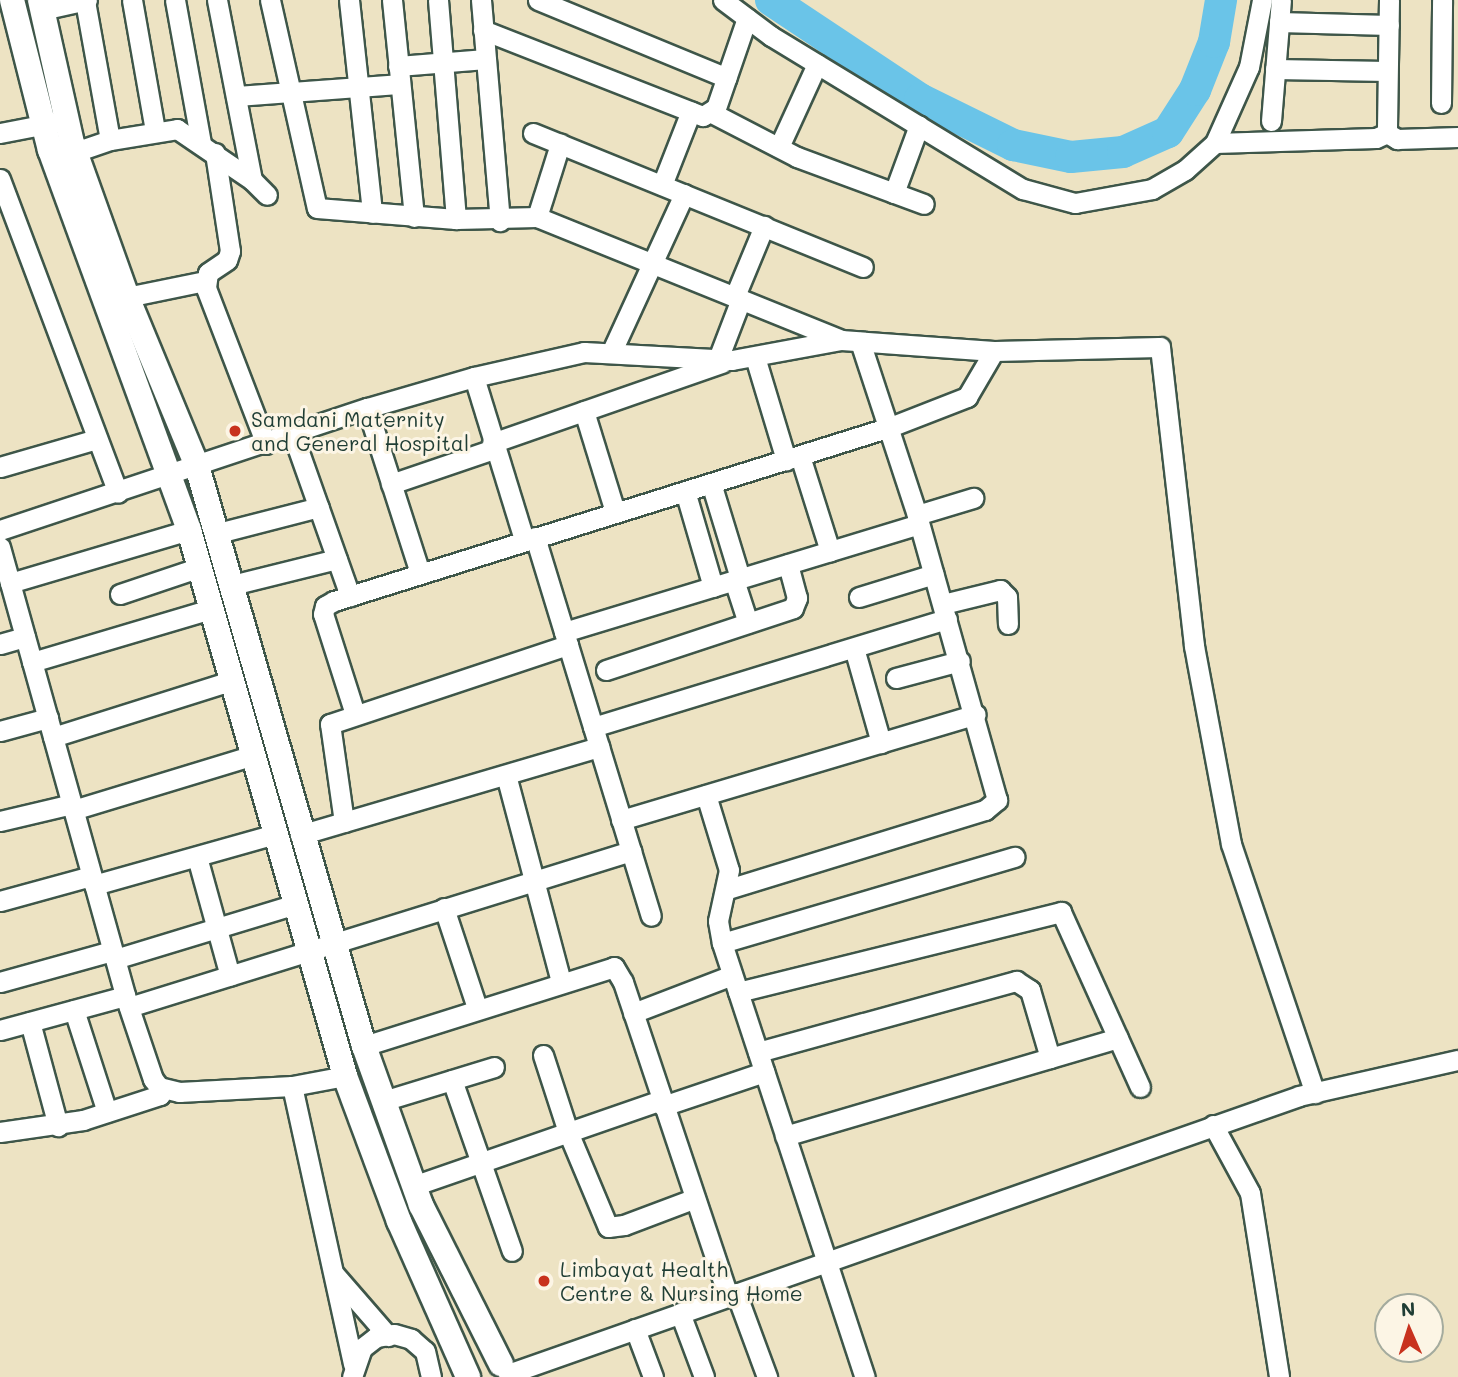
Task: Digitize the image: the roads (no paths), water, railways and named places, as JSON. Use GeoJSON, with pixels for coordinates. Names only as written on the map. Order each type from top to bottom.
{"type":"FeatureCollection","features":[{"type":"Feature","properties":{"kind":"main road"},"geometry":{"type":"LineString","coordinates":[[12,0],[55,122],[189,530],[272,835],[345,1076],[399,1221],[469,1377],[482,1362],[506,1372]]}},
{"type":"Feature","properties":{"kind":"main road"},"geometry":{"type":"LineString","coordinates":[[41,5],[55,122],[75,152],[127,297],[197,466],[218,533],[300,835],[364,1046],[414,1186],[506,1372]]}},
{"type":"Feature","properties":{"kind":"street"},"geometry":{"type":"LineString","coordinates":[[132,0],[155,130]]}},
{"type":"Feature","properties":{"kind":"street"},"geometry":{"type":"LineString","coordinates":[[175,0],[230,251],[228,260],[208,273],[205,281],[266,444]]}},
{"type":"Feature","properties":{"kind":"street"},"geometry":{"type":"LineString","coordinates":[[217,0],[252,180]]}},
{"type":"Feature","properties":{"kind":"street"},"geometry":{"type":"LineString","coordinates":[[270,0],[313,205],[323,211],[500,221],[537,217],[851,341],[890,427],[976,714],[997,795],[994,806],[728,889]]}},
{"type":"Feature","properties":{"kind":"street"},"geometry":{"type":"LineString","coordinates":[[349,0],[372,214]]}},
{"type":"Feature","properties":{"kind":"street"},"geometry":{"type":"LineString","coordinates":[[392,0],[414,217]]}},
{"type":"Feature","properties":{"kind":"street"},"geometry":{"type":"LineString","coordinates":[[438,0],[456,219]]}},
{"type":"Feature","properties":{"kind":"street"},"geometry":{"type":"LineString","coordinates":[[481,0],[500,221]]}},
{"type":"Feature","properties":{"kind":"street"},"geometry":{"type":"LineString","coordinates":[[538,0],[727,78]]}},
{"type":"Feature","properties":{"kind":"street"},"geometry":{"type":"LineString","coordinates":[[723,0],[817,64],[1023,189],[1074,203],[1152,190],[1185,170],[1215,143],[1250,67],[1262,0]]}},
{"type":"Feature","properties":{"kind":"street"},"geometry":{"type":"LineString","coordinates":[[1271,121],[1281,0]]}},
{"type":"Feature","properties":{"kind":"street"},"geometry":{"type":"LineString","coordinates":[[1387,133],[1390,0]]}},
{"type":"Feature","properties":{"kind":"street"},"geometry":{"type":"LineString","coordinates":[[1441,103],[1442,0]]}},
{"type":"Feature","properties":{"kind":"street"},"geometry":{"type":"LineString","coordinates":[[41,5],[81,1],[110,140]]}},
{"type":"Feature","properties":{"kind":"street"},"geometry":{"type":"LineString","coordinates":[[712,113],[747,18]]}},
{"type":"Feature","properties":{"kind":"street"},"geometry":{"type":"LineString","coordinates":[[1279,22],[1389,25]]}},
{"type":"Feature","properties":{"kind":"street"},"geometry":{"type":"LineString","coordinates":[[483,30],[703,116],[712,113],[779,148],[924,204]]}},
{"type":"Feature","properties":{"kind":"street"},"geometry":{"type":"LineString","coordinates":[[236,96],[290,95],[358,88],[444,62],[486,59]]}},
{"type":"Feature","properties":{"kind":"street"},"geometry":{"type":"LineString","coordinates":[[779,148],[817,64]]}},
{"type":"Feature","properties":{"kind":"street"},"geometry":{"type":"LineString","coordinates":[[1275,69],[1387,71]]}},
{"type":"Feature","properties":{"kind":"street"},"geometry":{"type":"LineString","coordinates":[[662,185],[691,111]]}},
{"type":"Feature","properties":{"kind":"street"},"geometry":{"type":"LineString","coordinates":[[0,133],[55,122]]}},
{"type":"Feature","properties":{"kind":"street"},"geometry":{"type":"LineString","coordinates":[[894,193],[919,125]]}},
{"type":"Feature","properties":{"kind":"street"},"geometry":{"type":"LineString","coordinates":[[75,152],[110,140],[155,130],[177,129],[252,180],[267,195]]}},
{"type":"Feature","properties":{"kind":"street"},"geometry":{"type":"LineString","coordinates":[[533,133],[863,267]]}},
{"type":"Feature","properties":{"kind":"street"},"geometry":{"type":"LineString","coordinates":[[1215,143],[1376,138],[1387,133]]}},
{"type":"Feature","properties":{"kind":"street"},"geometry":{"type":"LineString","coordinates":[[1387,133],[1397,139],[1458,137]]}},
{"type":"Feature","properties":{"kind":"street"},"geometry":{"type":"LineString","coordinates":[[537,217],[560,144]]}},
{"type":"Feature","properties":{"kind":"street"},"geometry":{"type":"LineString","coordinates":[[0,179],[118,493]]}},
{"type":"Feature","properties":{"kind":"street"},"geometry":{"type":"LineString","coordinates":[[611,353],[684,194]]}},
{"type":"Feature","properties":{"kind":"street"},"geometry":{"type":"LineString","coordinates":[[725,359],[738,298],[764,226]]}},
{"type":"Feature","properties":{"kind":"street"},"geometry":{"type":"LineString","coordinates":[[127,297],[205,281]]}},
{"type":"Feature","properties":{"kind":"street"},"geometry":{"type":"LineString","coordinates":[[0,530],[172,476],[367,408],[474,377],[553,358],[611,353],[725,359],[755,357],[851,341],[994,351],[1160,347],[1195,646],[1231,844],[1315,1093]]}},
{"type":"Feature","properties":{"kind":"street"},"geometry":{"type":"LineString","coordinates":[[355,714],[323,614],[325,606],[530,538],[890,427],[967,397],[994,351]]}},
{"type":"Feature","properties":{"kind":"street"},"geometry":{"type":"LineString","coordinates":[[755,357],[830,551]]}},
{"type":"Feature","properties":{"kind":"street"},"geometry":{"type":"LineString","coordinates":[[391,484],[725,359]]}},
{"type":"Feature","properties":{"kind":"street"},"geometry":{"type":"LineString","coordinates":[[474,377],[493,446],[566,639],[651,916]]}},
{"type":"Feature","properties":{"kind":"street"},"geometry":{"type":"LineString","coordinates":[[367,408],[420,573]]}},
{"type":"Feature","properties":{"kind":"street"},"geometry":{"type":"LineString","coordinates":[[584,411],[615,512]]}},
{"type":"Feature","properties":{"kind":"street"},"geometry":{"type":"LineString","coordinates":[[293,435],[350,596]]}},
{"type":"Feature","properties":{"kind":"street"},"geometry":{"type":"LineString","coordinates":[[0,467],[97,439]]}},
{"type":"Feature","properties":{"kind":"street"},"geometry":{"type":"LineString","coordinates":[[711,483],[748,623]]}},
{"type":"Feature","properties":{"kind":"street"},"geometry":{"type":"LineString","coordinates":[[685,491],[713,587]]}},
{"type":"Feature","properties":{"kind":"street"},"geometry":{"type":"LineString","coordinates":[[344,822],[328,732],[336,720],[713,587],[830,551],[973,498]]}},
{"type":"Feature","properties":{"kind":"street"},"geometry":{"type":"LineString","coordinates":[[218,533],[319,507]]}},
{"type":"Feature","properties":{"kind":"street"},"geometry":{"type":"LineString","coordinates":[[10,583],[189,530]]}},
{"type":"Feature","properties":{"kind":"street"},"geometry":{"type":"LineString","coordinates":[[0,1132],[58,1126],[160,1095],[113,955],[1,555]]}},
{"type":"Feature","properties":{"kind":"street"},"geometry":{"type":"LineString","coordinates":[[232,585],[337,559]]}},
{"type":"Feature","properties":{"kind":"street"},"geometry":{"type":"LineString","coordinates":[[606,670],[748,623],[796,604],[788,564]]}},
{"type":"Feature","properties":{"kind":"street"},"geometry":{"type":"LineString","coordinates":[[120,594],[200,567]]}},
{"type":"Feature","properties":{"kind":"street"},"geometry":{"type":"LineString","coordinates":[[859,597],[934,574]]}},
{"type":"Feature","properties":{"kind":"street"},"geometry":{"type":"LineString","coordinates":[[593,727],[855,648],[1000,590],[1007,597],[1008,624]]}},
{"type":"Feature","properties":{"kind":"street"},"geometry":{"type":"LineString","coordinates":[[32,662],[211,610]]}},
{"type":"Feature","properties":{"kind":"street"},"geometry":{"type":"LineString","coordinates":[[0,644],[25,637]]}},
{"type":"Feature","properties":{"kind":"street"},"geometry":{"type":"LineString","coordinates":[[855,648],[881,743]]}},
{"type":"Feature","properties":{"kind":"street"},"geometry":{"type":"LineString","coordinates":[[897,678],[960,661]]}},
{"type":"Feature","properties":{"kind":"street"},"geometry":{"type":"LineString","coordinates":[[0,730],[51,727],[231,681]]}},
{"type":"Feature","properties":{"kind":"street"},"geometry":{"type":"LineString","coordinates":[[621,820],[976,714]]}},
{"type":"Feature","properties":{"kind":"street"},"geometry":{"type":"LineString","coordinates":[[300,835],[599,747]]}},
{"type":"Feature","properties":{"kind":"street"},"geometry":{"type":"LineString","coordinates":[[0,821],[73,807],[251,756]]}},
{"type":"Feature","properties":{"kind":"street"},"geometry":{"type":"LineString","coordinates":[[506,775],[536,879],[561,981]]}},
{"type":"Feature","properties":{"kind":"street"},"geometry":{"type":"LineString","coordinates":[[706,795],[729,870],[728,889],[719,921],[722,943],[864,1377]]}},
{"type":"Feature","properties":{"kind":"street"},"geometry":{"type":"LineString","coordinates":[[0,901],[197,857],[272,835]]}},
{"type":"Feature","properties":{"kind":"street"},"geometry":{"type":"LineString","coordinates":[[0,1030],[74,1010],[127,1001],[230,976],[631,851]]}},
{"type":"Feature","properties":{"kind":"street"},"geometry":{"type":"LineString","coordinates":[[197,857],[230,976]]}},
{"type":"Feature","properties":{"kind":"street"},"geometry":{"type":"LineString","coordinates":[[722,943],[1015,857]]}},
{"type":"Feature","properties":{"kind":"street"},"geometry":{"type":"LineString","coordinates":[[0,982],[217,928],[293,905]]}},
{"type":"Feature","properties":{"kind":"street"},"geometry":{"type":"LineString","coordinates":[[444,908],[477,1008]]}},
{"type":"Feature","properties":{"kind":"street"},"geometry":{"type":"LineString","coordinates":[[633,1013],[735,983],[1056,911],[1064,916],[1140,1087]]}},
{"type":"Feature","properties":{"kind":"street"},"geometry":{"type":"LineString","coordinates":[[364,1046],[561,981],[614,967],[633,1013],[694,1199],[767,1377]]}},
{"type":"Feature","properties":{"kind":"street"},"geometry":{"type":"LineString","coordinates":[[758,1052],[1016,981],[1030,989],[1050,1058]]}},
{"type":"Feature","properties":{"kind":"street"},"geometry":{"type":"LineString","coordinates":[[74,1010],[107,1112]]}},
{"type":"Feature","properties":{"kind":"street"},"geometry":{"type":"LineString","coordinates":[[30,1022],[58,1126]]}},
{"type":"Feature","properties":{"kind":"street"},"geometry":{"type":"LineString","coordinates":[[785,1136],[1118,1038]]}},
{"type":"Feature","properties":{"kind":"street"},"geometry":{"type":"LineString","coordinates":[[544,1055],[568,1132],[608,1227],[615,1228],[694,1199]]}},
{"type":"Feature","properties":{"kind":"street"},"geometry":{"type":"LineString","coordinates":[[506,1372],[1213,1125],[1315,1093],[1458,1060]]}},
{"type":"Feature","properties":{"kind":"street"},"geometry":{"type":"LineString","coordinates":[[383,1101],[494,1067]]}},
{"type":"Feature","properties":{"kind":"street"},"geometry":{"type":"LineString","coordinates":[[414,1186],[568,1132],[764,1072]]}},
{"type":"Feature","properties":{"kind":"street"},"geometry":{"type":"LineString","coordinates":[[159,1087],[179,1092],[292,1086],[345,1076]]}},
{"type":"Feature","properties":{"kind":"street"},"geometry":{"type":"LineString","coordinates":[[452,1080],[512,1251]]}},
{"type":"Feature","properties":{"kind":"street"},"geometry":{"type":"LineString","coordinates":[[292,1086],[353,1370]]}},
{"type":"Feature","properties":{"kind":"street"},"geometry":{"type":"LineString","coordinates":[[1213,1125],[1250,1193],[1279,1377]]}},
{"type":"Feature","properties":{"kind":"street"},"geometry":{"type":"LineString","coordinates":[[332,1272],[388,1336]]}},
{"type":"Feature","properties":{"kind":"street"},"geometry":{"type":"LineString","coordinates":[[680,1312],[704,1377]]}},
{"type":"Feature","properties":{"kind":"street"},"geometry":{"type":"LineString","coordinates":[[635,1329],[653,1377]]}},
{"type":"Feature","properties":{"kind":"street"},"geometry":{"type":"LineString","coordinates":[[353,1370],[362,1348],[388,1336],[411,1339],[425,1351],[431,1377]]}},
{"type":"Feature","properties":{"kind":"waterway"},"geometry":{"type":"LineString","coordinates":[[771,0],[920,99],[1013,145],[1071,157],[1123,152],[1168,132],[1195,90],[1214,42],[1221,0]]}},
{"type":"Feature","properties":{"kind":"place","name":"Samdani Maternity and General Hospital"},"geometry":{"type":"Point","coordinates":[235,431]}},
{"type":"Feature","properties":{"kind":"place","name":"Limbayat Health Centre & Nursing Home"},"geometry":{"type":"Point","coordinates":[544,1281]}}]}
